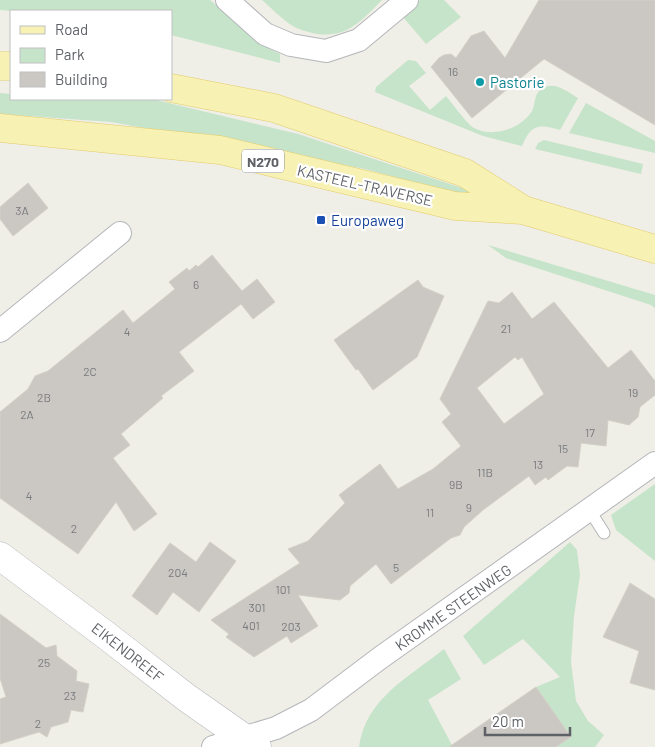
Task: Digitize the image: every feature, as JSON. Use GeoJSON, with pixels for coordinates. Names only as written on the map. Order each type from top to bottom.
{"type":"FeatureCollection","features":[{"type":"Feature","properties":{"kind":"main road","name":"KASTEEL-TRAVERSE"},"geometry":{"type":"LineString","coordinates":[[172,88],[274,108],[465,173],[523,210]]}},
{"type":"Feature","properties":{"kind":"main road","name":"KASTEEL-TRAVERSE"},"geometry":{"type":"LineString","coordinates":[[0,128],[220,150],[455,206],[523,210],[655,249]]}},
{"type":"Feature","properties":{"kind":"street"},"geometry":{"type":"LineString","coordinates":[[227,0],[265,34],[291,45],[326,51],[360,40],[407,0]]}},
{"type":"Feature","properties":{"kind":"street"},"geometry":{"type":"LineString","coordinates":[[0,330],[120,233]]}},
{"type":"Feature","properties":{"kind":"street","name":"KROMME STEENWEG"},"geometry":{"type":"LineString","coordinates":[[213,747],[251,742],[311,710],[380,658],[590,511],[655,463]]}},
{"type":"Feature","properties":{"kind":"street","name":"EIKENDREEF"},"geometry":{"type":"LineString","coordinates":[[0,556],[181,694],[251,742]]}},
{"type":"Feature","properties":{"kind":"lane"},"geometry":{"type":"LineString","coordinates":[[590,511],[604,533]]}},
{"type":"Feature","properties":{"kind":"green space"},"geometry":{"type":"Polygon","coordinates":[[[0,0],[210,0],[270,49],[280,54],[280,63],[172,35],[172,10],[0,10],[0,0]]]}},
{"type":"Feature","properties":{"kind":"green space"},"geometry":{"type":"Polygon","coordinates":[[[262,0],[382,0],[354,26],[328,35],[304,31],[294,27],[262,0]]]}},
{"type":"Feature","properties":{"kind":"green space"},"geometry":{"type":"Polygon","coordinates":[[[420,0],[444,0],[461,17],[426,44],[403,17],[420,0]]]}},
{"type":"Feature","properties":{"kind":"green space"},"geometry":{"type":"Polygon","coordinates":[[[408,60],[416,61],[426,73],[409,86],[430,110],[446,96],[471,126],[481,131],[498,132],[521,123],[532,111],[538,92],[548,86],[561,88],[578,98],[560,130],[546,127],[536,128],[529,133],[522,146],[483,136],[375,92],[376,87],[408,60]]]}},
{"type":"Feature","properties":{"kind":"green space"},"geometry":{"type":"Polygon","coordinates":[[[0,93],[10,94],[10,100],[156,100],[298,134],[471,191],[469,197],[365,169],[111,122],[0,114],[0,93]]]}},
{"type":"Feature","properties":{"kind":"green space"},"geometry":{"type":"Polygon","coordinates":[[[586,103],[655,141],[655,153],[569,133],[586,103]]]}},
{"type":"Feature","properties":{"kind":"green space"},"geometry":{"type":"Polygon","coordinates":[[[544,140],[643,164],[641,174],[535,149],[538,143],[544,140]]]}},
{"type":"Feature","properties":{"kind":"green space"},"geometry":{"type":"Polygon","coordinates":[[[488,245],[655,295],[655,308],[651,305],[506,258],[488,245]]]}},
{"type":"Feature","properties":{"kind":"green space"},"geometry":{"type":"Polygon","coordinates":[[[655,484],[655,561],[616,530],[611,515],[655,484]]]}},
{"type":"Feature","properties":{"kind":"green space"},"geometry":{"type":"Polygon","coordinates":[[[570,542],[577,550],[580,575],[574,616],[571,662],[576,701],[588,721],[604,735],[595,747],[556,747],[571,737],[536,687],[560,677],[523,639],[484,665],[463,636],[570,542]]]}},
{"type":"Feature","properties":{"kind":"green space"},"geometry":{"type":"Polygon","coordinates":[[[444,649],[461,679],[428,700],[453,747],[359,747],[363,730],[379,702],[403,680],[444,649]]]}},
{"type":"Feature","properties":{"kind":"building"},"geometry":{"type":"Polygon","coordinates":[[[539,0],[655,0],[655,125],[544,59],[472,118],[431,67],[444,55],[451,54],[456,58],[471,36],[484,31],[505,58],[539,0]]]}},
{"type":"Feature","properties":{"kind":"building"},"geometry":{"type":"Polygon","coordinates":[[[28,183],[48,208],[13,236],[0,219],[0,207],[28,183]]]}},
{"type":"Feature","properties":{"kind":"building"},"geometry":{"type":"Polygon","coordinates":[[[212,255],[242,291],[257,279],[275,302],[253,319],[241,304],[179,352],[194,371],[161,396],[163,398],[121,434],[130,445],[113,458],[157,514],[134,531],[116,502],[78,554],[0,498],[0,412],[28,389],[35,376],[48,371],[123,310],[133,323],[175,289],[169,282],[187,268],[189,271],[196,265],[198,267],[212,255]]]}},
{"type":"Feature","properties":{"kind":"building"},"geometry":{"type":"Polygon","coordinates":[[[418,280],[423,287],[444,296],[417,357],[373,390],[334,340],[418,280]]]}},
{"type":"Feature","properties":{"kind":"building"},"geometry":{"type":"Polygon","coordinates":[[[512,292],[532,319],[554,302],[608,368],[631,350],[655,381],[655,395],[640,407],[638,417],[629,425],[608,420],[606,446],[581,443],[578,467],[567,466],[548,480],[546,477],[535,485],[529,476],[483,510],[464,527],[460,535],[451,538],[391,584],[376,564],[350,586],[349,593],[340,600],[298,595],[318,626],[291,643],[287,636],[254,657],[226,637],[229,634],[211,620],[300,563],[288,549],[308,541],[345,503],[339,495],[380,464],[398,489],[433,469],[461,446],[442,422],[451,414],[440,399],[488,301],[499,303],[512,292]],[[515,357],[477,388],[504,424],[544,394],[522,357],[518,360],[515,357]]]}},
{"type":"Feature","properties":{"kind":"building"},"geometry":{"type":"Polygon","coordinates":[[[210,542],[236,561],[199,612],[173,592],[157,615],[132,596],[170,543],[196,562],[210,542]]]}},
{"type":"Feature","properties":{"kind":"building"},"geometry":{"type":"Polygon","coordinates":[[[630,583],[655,599],[655,690],[630,683],[639,651],[603,637],[630,583]]]}},
{"type":"Feature","properties":{"kind":"building"},"geometry":{"type":"Polygon","coordinates":[[[0,614],[46,648],[56,645],[57,656],[77,671],[76,681],[89,684],[83,712],[71,710],[68,722],[51,727],[47,737],[39,732],[0,744],[0,699],[6,697],[0,678],[0,614]]]}},
{"type":"Feature","properties":{"kind":"building"},"geometry":{"type":"Polygon","coordinates":[[[536,687],[571,737],[556,747],[449,747],[536,687]]]}},
{"type":"Feature","properties":{"kind":"place","name":"Pastorie"},"geometry":{"type":"Point","coordinates":[480,82]}},
{"type":"Feature","properties":{"kind":"place","name":"Europaweg"},"geometry":{"type":"Point","coordinates":[321,220]}}]}
